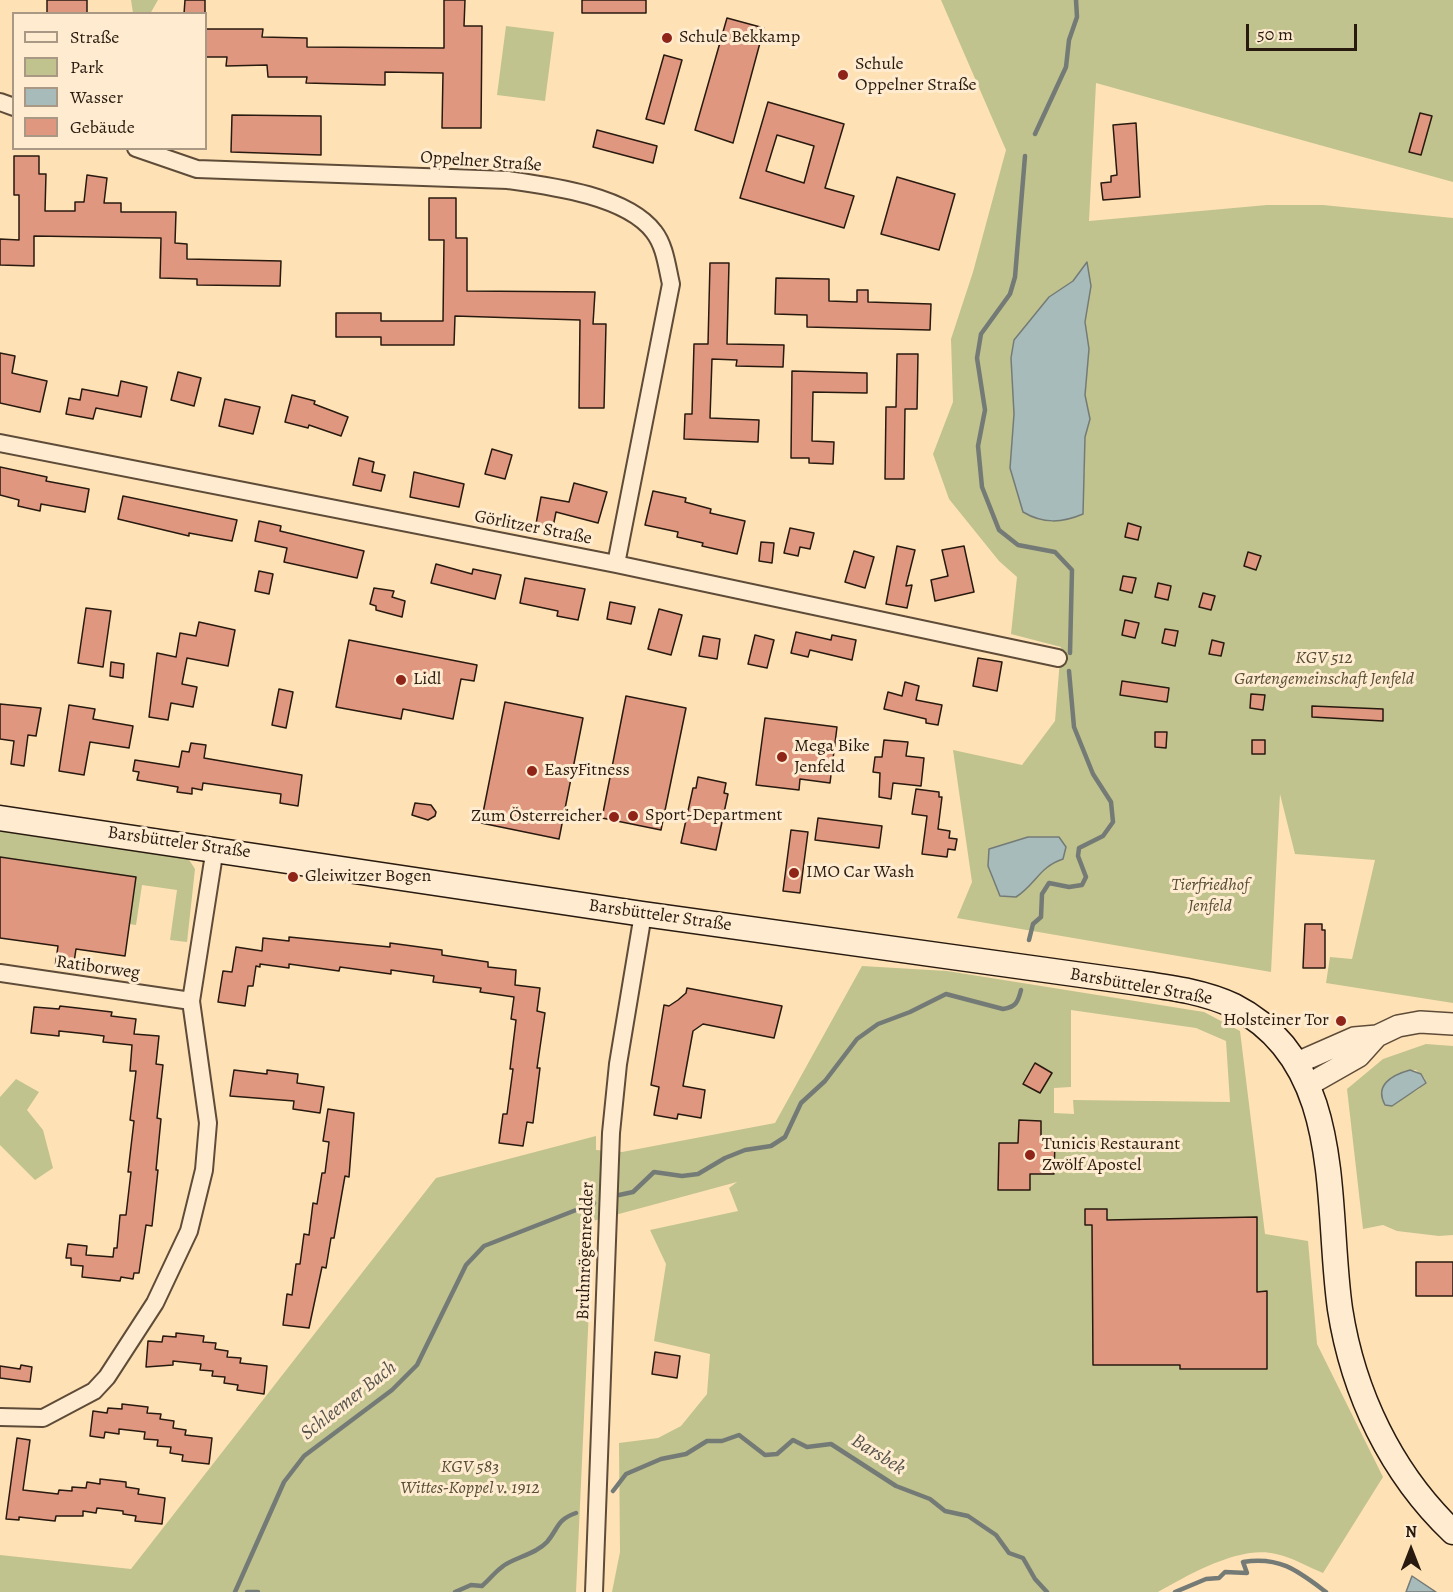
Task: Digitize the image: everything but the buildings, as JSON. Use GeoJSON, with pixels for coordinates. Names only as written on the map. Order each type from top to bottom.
{"type":"FeatureCollection","features":[{"type":"Feature","properties":{"kind":"main road","name":"Barsbütteler Straße"},"geometry":{"type":"LineString","coordinates":[[0,818],[215,848],[643,914],[1187,991],[1233,1006],[1250,1016],[1277,1038],[1297,1063],[1308,1085]]}},
{"type":"Feature","properties":{"kind":"main road"},"geometry":{"type":"LineString","coordinates":[[1308,1085],[1319,1117],[1324,1148],[1340,1309],[1366,1409],[1405,1475],[1453,1532]]}},
{"type":"Feature","properties":{"kind":"street","name":"Oppelner Straße"},"geometry":{"type":"LineString","coordinates":[[142,150],[197,169],[508,180],[558,187],[638,214],[655,233],[663,250],[671,284],[616,564]]}},
{"type":"Feature","properties":{"kind":"street","name":"Görlitzer Straße"},"geometry":{"type":"LineString","coordinates":[[0,443],[141,473],[616,564],[1058,658]]}},
{"type":"Feature","properties":{"kind":"street"},"geometry":{"type":"LineString","coordinates":[[0,1417],[43,1418],[94,1391],[143,1324],[173,1268],[198,1200],[204,1170],[208,1123],[191,1001],[215,848]]}},
{"type":"Feature","properties":{"kind":"street","name":"Bruhnrögenredder"},"geometry":{"type":"LineString","coordinates":[[594,1592],[611,1133],[618,1064],[643,914]]}},
{"type":"Feature","properties":{"kind":"street","name":"Ratiborweg"},"geometry":{"type":"LineString","coordinates":[[0,973],[191,1001]]}},
{"type":"Feature","properties":{"kind":"street"},"geometry":{"type":"LineString","coordinates":[[1297,1063],[1354,1038],[1377,1036],[1398,1026],[1420,1022],[1453,1024]]}},
{"type":"Feature","properties":{"kind":"street"},"geometry":{"type":"LineString","coordinates":[[1308,1085],[1359,1056],[1377,1036]]}},
{"type":"Feature","properties":{"kind":"green space"},"geometry":{"type":"Polygon","coordinates":[[[131,0],[158,0],[151,12],[133,12],[131,0]]]}},
{"type":"Feature","properties":{"kind":"green space"},"geometry":{"type":"Polygon","coordinates":[[[941,0],[1453,0],[1453,182],[1096,83],[1089,221],[1267,205],[1323,205],[1453,218],[1453,1003],[1326,983],[1330,957],[1352,959],[1375,860],[1295,854],[1280,794],[1271,972],[957,918],[972,882],[953,750],[1022,765],[1055,721],[1061,647],[1011,634],[1017,577],[999,561],[949,499],[933,454],[953,402],[951,339],[973,272],[1006,150],[941,0]],[[1073,281],[1049,297],[1014,341],[1011,358],[1014,413],[1010,468],[1085,473],[1085,437],[1090,419],[1085,396],[1089,349],[1085,322],[1091,286],[1073,281]]]}},
{"type":"Feature","properties":{"kind":"green space"},"geometry":{"type":"Polygon","coordinates":[[[506,26],[554,32],[545,101],[497,95],[506,26]]]}},
{"type":"Feature","properties":{"kind":"green space"},"geometry":{"type":"Polygon","coordinates":[[[0,828],[186,855],[195,869],[187,942],[170,940],[177,890],[142,885],[136,925],[129,924],[136,877],[0,857],[0,828]]]}},
{"type":"Feature","properties":{"kind":"green space","name":"KGV 583 Wittes-Koppel v. 1912"},"geometry":{"type":"Polygon","coordinates":[[[862,966],[947,971],[1204,1012],[1240,1031],[1265,1234],[1308,1241],[1317,1344],[1383,1477],[1323,1573],[1288,1557],[1262,1552],[1215,1563],[1158,1592],[612,1592],[620,1552],[619,1443],[658,1438],[681,1426],[707,1394],[710,1354],[654,1341],[666,1264],[650,1230],[738,1211],[729,1188],[737,1182],[593,1221],[576,1592],[0,1592],[0,1555],[131,1569],[436,1178],[596,1136],[596,1150],[622,1152],[775,1123],[862,966]],[[1071,1010],[1071,1087],[1054,1088],[1054,1113],[1074,1114],[1073,1100],[1230,1102],[1226,1041],[1196,1028],[1071,1010]]]}},
{"type":"Feature","properties":{"kind":"green space"},"geometry":{"type":"Polygon","coordinates":[[[1426,1044],[1453,1046],[1453,1235],[1439,1236],[1397,1231],[1383,1225],[1363,1229],[1347,1089],[1383,1059],[1426,1044]],[[1416,1070],[1390,1078],[1399,1100],[1419,1089],[1425,1079],[1416,1070]]]}},
{"type":"Feature","properties":{"kind":"green space"},"geometry":{"type":"Polygon","coordinates":[[[16,1079],[39,1092],[27,1110],[43,1130],[53,1168],[35,1180],[0,1145],[0,1097],[16,1079]]]}},
{"type":"Feature","properties":{"kind":"water"},"geometry":{"type":"Polygon","coordinates":[[[1087,262],[1091,286],[1085,322],[1089,349],[1085,395],[1090,419],[1085,437],[1083,514],[1053,521],[1038,519],[1023,512],[1010,468],[1014,414],[1011,358],[1014,340],[1049,297],[1073,281],[1087,262]]]}},
{"type":"Feature","properties":{"kind":"water"},"geometry":{"type":"Polygon","coordinates":[[[1028,837],[1059,837],[1066,847],[1063,859],[1048,866],[1016,897],[1000,896],[988,866],[989,849],[1028,837]]]}},
{"type":"Feature","properties":{"kind":"water"},"geometry":{"type":"Polygon","coordinates":[[[1410,1070],[1421,1074],[1426,1083],[1392,1106],[1385,1105],[1382,1098],[1383,1086],[1391,1078],[1410,1070]]]}},
{"type":"Feature","properties":{"kind":"water"},"geometry":{"type":"Polygon","coordinates":[[[1412,1576],[1436,1592],[1406,1592],[1412,1576]]]}},
{"type":"Feature","properties":{"kind":"waterway","name":"Schleemer Bach"},"geometry":{"type":"LineString","coordinates":[[1035,134],[1066,67],[1069,40],[1077,17],[1076,0]]}},
{"type":"Feature","properties":{"kind":"waterway","name":"Schleemer Bach"},"geometry":{"type":"LineString","coordinates":[[1025,156],[1015,277],[1010,294],[981,334],[977,358],[985,410],[978,446],[982,487],[999,530],[1018,545],[1055,552],[1072,570],[1070,653]]}},
{"type":"Feature","properties":{"kind":"waterway","name":"Schleemer Bach"},"geometry":{"type":"LineString","coordinates":[[1029,940],[1033,924],[1041,917],[1042,894],[1049,883],[1069,887],[1082,885],[1086,877],[1078,856],[1079,848],[1103,836],[1113,822],[1111,802],[1093,774],[1074,727],[1069,671]]}},
{"type":"Feature","properties":{"kind":"waterway","name":"Schleemer Bach"},"geometry":{"type":"LineString","coordinates":[[619,1195],[633,1192],[654,1172],[682,1176],[698,1174],[725,1158],[745,1150],[771,1146],[785,1137],[801,1103],[825,1081],[857,1039],[878,1024],[910,1012],[946,994],[1003,1009],[1016,1003],[1021,990]]}},
{"type":"Feature","properties":{"kind":"waterway","name":"Schleemer Bach"},"geometry":{"type":"LineString","coordinates":[[235,1592],[284,1482],[304,1456],[392,1390],[417,1365],[466,1265],[484,1246],[594,1203]]}},
{"type":"Feature","properties":{"kind":"waterway","name":"Barsbek"},"geometry":{"type":"LineString","coordinates":[[613,1491],[626,1474],[661,1459],[686,1454],[707,1441],[722,1441],[739,1435],[765,1455],[777,1454],[793,1440],[807,1447],[831,1444],[896,1486],[930,1499],[945,1511],[968,1516],[996,1535],[1009,1553],[1023,1558],[1035,1579],[1047,1592]]}},
{"type":"Feature","properties":{"kind":"waterway","name":"Barsbek"},"geometry":{"type":"LineString","coordinates":[[455,1592],[471,1585],[482,1586],[506,1564],[542,1546],[561,1522],[576,1513]]}},
{"type":"Feature","properties":{"kind":"waterway","name":"Barsbek"},"geometry":{"type":"LineString","coordinates":[[1175,1592],[1206,1579],[1219,1578],[1225,1572],[1247,1573],[1243,1562],[1256,1561],[1268,1561],[1288,1567],[1326,1592]]}},
{"type":"Feature","properties":{"kind":"waterway","name":"Barsbek"},"geometry":{"type":"LineString","coordinates":[[247,1592],[258,1592]]}},
{"type":"Feature","properties":{"kind":"place","name":"Schule Bekkamp"},"geometry":{"type":"Point","coordinates":[667,38]}},
{"type":"Feature","properties":{"kind":"place","name":"Schule Oppelner Straße"},"geometry":{"type":"Point","coordinates":[843,75]}},
{"type":"Feature","properties":{"kind":"place","name":"Lidl"},"geometry":{"type":"Point","coordinates":[401,680]}},
{"type":"Feature","properties":{"kind":"place","name":"Mega Bike Jenfeld"},"geometry":{"type":"Point","coordinates":[782,757]}},
{"type":"Feature","properties":{"kind":"place","name":"EasyFitness"},"geometry":{"type":"Point","coordinates":[532,771]}},
{"type":"Feature","properties":{"kind":"place","name":"Sport-Department"},"geometry":{"type":"Point","coordinates":[633,816]}},
{"type":"Feature","properties":{"kind":"place","name":"Zum Österreicher"},"geometry":{"type":"Point","coordinates":[614,817]}},
{"type":"Feature","properties":{"kind":"place","name":"IMO Car Wash"},"geometry":{"type":"Point","coordinates":[794,873]}},
{"type":"Feature","properties":{"kind":"place","name":"Gleiwitzer Bogen"},"geometry":{"type":"Point","coordinates":[293,877]}},
{"type":"Feature","properties":{"kind":"place","name":"Holsteiner Tor"},"geometry":{"type":"Point","coordinates":[1341,1021]}},
{"type":"Feature","properties":{"kind":"place","name":"Tunicis Restaurant Zwölf Apostel"},"geometry":{"type":"Point","coordinates":[1030,1155]}},
{"type":"Feature","properties":{"kind":"park label","name":"KGV 512 Gartengemeinschaft Jenfeld"},"geometry":{"type":"Point","coordinates":[1324,669]}},
{"type":"Feature","properties":{"kind":"park label","name":"Tierfriedhof Jenfeld"},"geometry":{"type":"Point","coordinates":[1210,896]}}]}
